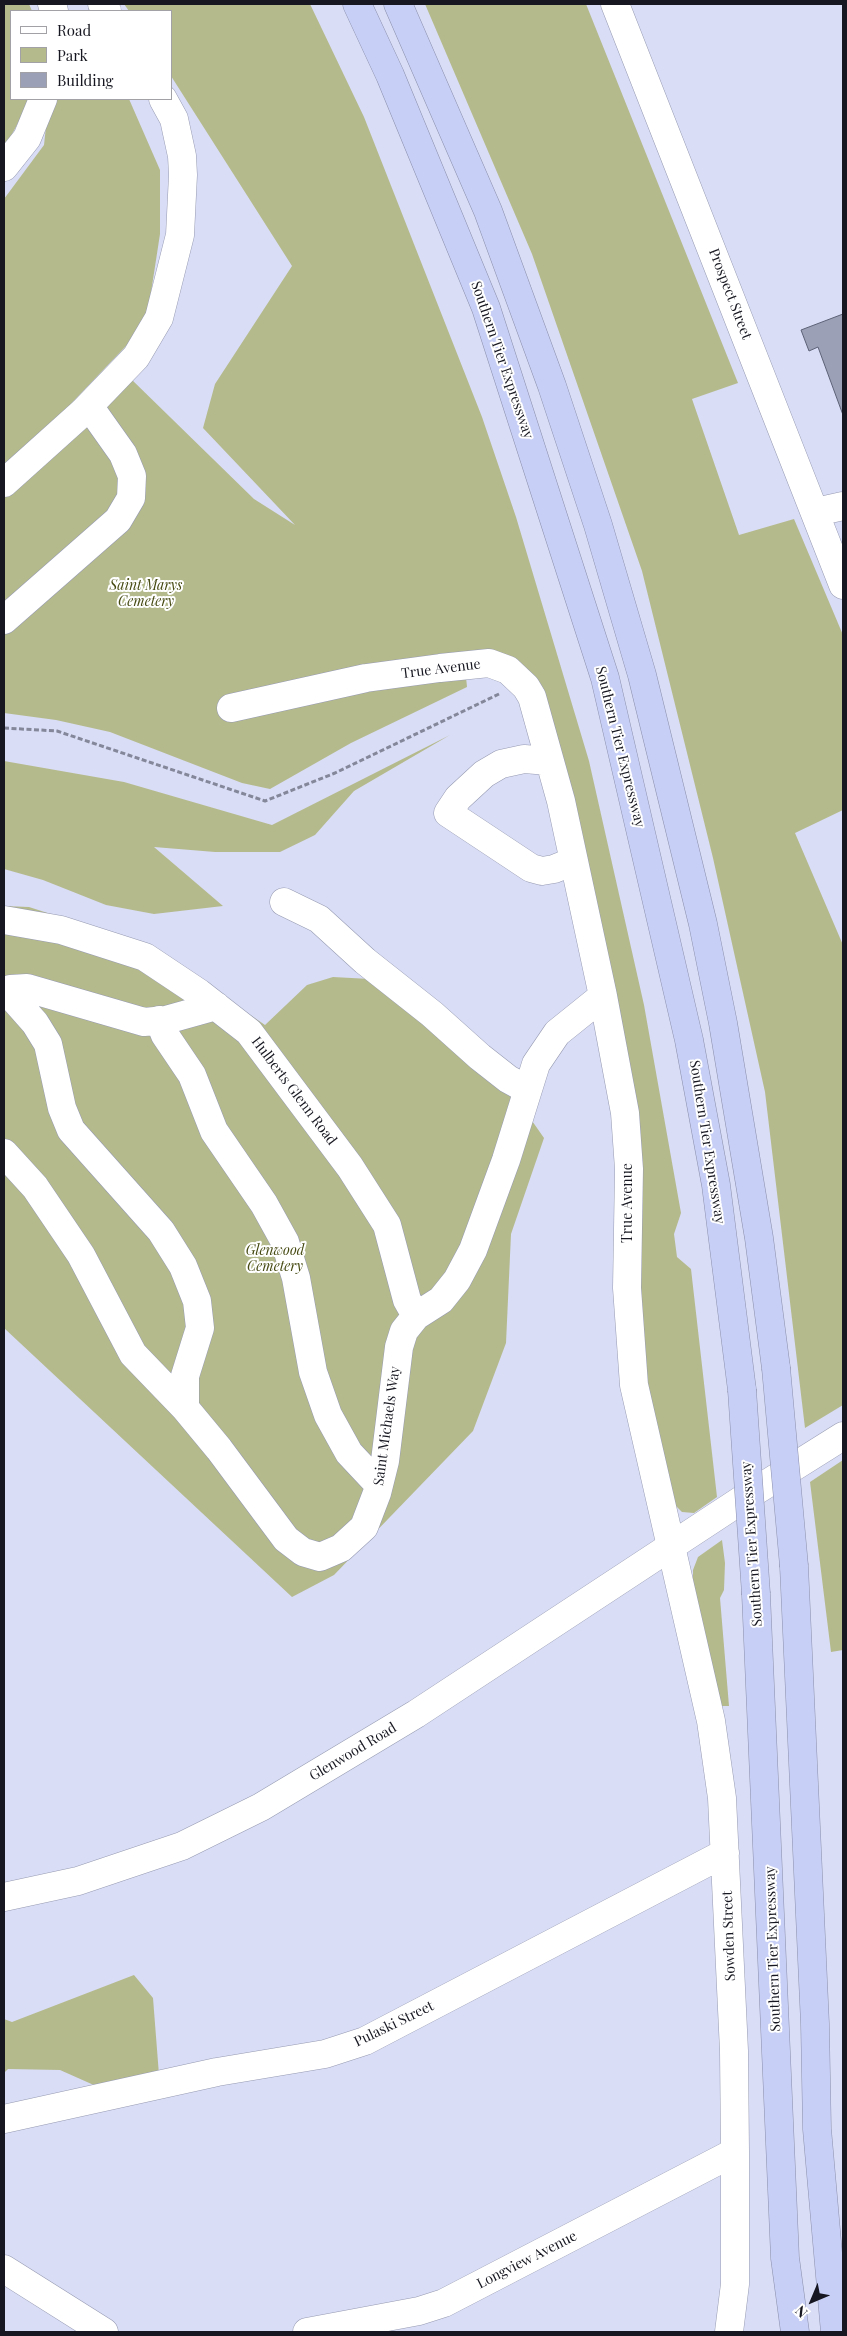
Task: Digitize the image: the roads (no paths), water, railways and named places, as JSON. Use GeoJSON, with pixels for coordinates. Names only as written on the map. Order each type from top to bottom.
{"type":"FeatureCollection","features":[{"type":"Feature","properties":{"kind":"highway","name":"Southern Tier Expressway"},"geometry":{"type":"LineString","coordinates":[[357,4],[390,75],[486,308],[605,678],[689,1040],[716,1185],[742,1390],[756,1594],[786,2258],[795,2332]]}},
{"type":"Feature","properties":{"kind":"highway"},"geometry":{"type":"LineString","coordinates":[[398,4],[488,212],[552,386],[598,525],[642,675],[703,924],[723,1023],[759,1238],[776,1368],[794,1566],[815,2024],[817,2130],[834,2332]]}},
{"type":"Feature","properties":{"kind":"highway"},"geometry":{"type":"LineString","coordinates":[[779,2332],[786,2258]]}},
{"type":"Feature","properties":{"kind":"street","name":"Prospect Street"},"geometry":{"type":"LineString","coordinates":[[615,4],[816,512],[836,544],[843,585]]}},
{"type":"Feature","properties":{"kind":"street"},"geometry":{"type":"LineString","coordinates":[[4,168],[27,138],[43,100]]}},
{"type":"Feature","properties":{"kind":"street"},"geometry":{"type":"LineString","coordinates":[[4,483],[89,406],[136,357],[159,318],[180,235],[183,166],[174,118],[164,100]]}},
{"type":"Feature","properties":{"kind":"street"},"geometry":{"type":"LineString","coordinates":[[4,620],[118,520],[131,498],[132,476],[123,454],[89,406]]}},
{"type":"Feature","properties":{"kind":"street"},"geometry":{"type":"LineString","coordinates":[[816,512],[843,506]]}},
{"type":"Feature","properties":{"kind":"street","name":"True Avenue"},"geometry":{"type":"LineString","coordinates":[[231,708],[366,678],[440,668],[489,664],[508,670],[526,687],[532,697],[550,760],[574,861],[603,996],[624,1113],[629,1169],[627,1288],[634,1385],[672,1546]]}},
{"type":"Feature","properties":{"kind":"street"},"geometry":{"type":"LineString","coordinates":[[550,760],[524,759],[501,764],[484,774],[458,798],[448,814],[531,868],[542,871],[554,870],[574,861]]}},
{"type":"Feature","properties":{"kind":"street"},"geometry":{"type":"LineString","coordinates":[[284,902],[319,919],[365,961],[432,1014],[480,1057],[508,1079],[528,1090]]}},
{"type":"Feature","properties":{"kind":"street","name":"Hulberts Glenn Road"},"geometry":{"type":"LineString","coordinates":[[4,920],[61,930],[145,957],[216,1006],[249,1032],[355,1174],[387,1224],[407,1300],[416,1316]]}},
{"type":"Feature","properties":{"kind":"street"},"geometry":{"type":"LineString","coordinates":[[185,1408],[185,1376],[200,1328],[197,1301],[183,1266],[161,1231],[71,1130],[62,1108],[48,1044],[35,1023],[12,997],[10,989],[27,988],[144,1022],[216,1006]]}},
{"type":"Feature","properties":{"kind":"street","name":"Saint Michaels Way"},"geometry":{"type":"LineString","coordinates":[[4,1153],[35,1187],[81,1255],[133,1354],[185,1408],[219,1449],[286,1539],[304,1552],[320,1557],[341,1548],[364,1527],[379,1485],[385,1461],[398,1347],[404,1331],[416,1316],[441,1300],[457,1280],[473,1250],[506,1160],[536,1064],[557,1033],[603,996]]}},
{"type":"Feature","properties":{"kind":"street"},"geometry":{"type":"LineString","coordinates":[[159,1020],[192,1075],[214,1131],[264,1204],[285,1242],[296,1278],[313,1372],[328,1415],[349,1453],[379,1485]]}},
{"type":"Feature","properties":{"kind":"street","name":"Glenwood Road"},"geometry":{"type":"LineString","coordinates":[[4,1897],[78,1881],[182,1846],[261,1807],[416,1714],[843,1436]]}},
{"type":"Feature","properties":{"kind":"street","name":"Sowden Street"},"geometry":{"type":"LineString","coordinates":[[672,1546],[711,1721],[722,1798],[734,2050],[735,2284],[729,2332]]}},
{"type":"Feature","properties":{"kind":"street","name":"Pulaski Street"},"geometry":{"type":"LineString","coordinates":[[4,2119],[216,2072],[325,2054],[365,2041],[725,1854]]}},
{"type":"Feature","properties":{"kind":"street","name":"Longview Avenue"},"geometry":{"type":"LineString","coordinates":[[307,2332],[419,2311],[444,2303],[735,2152]]}},
{"type":"Feature","properties":{"kind":"street"},"geometry":{"type":"LineString","coordinates":[[4,2269],[104,2332]]}},
{"type":"Feature","properties":{"kind":"park label","name":"Saint Marys Cemetery"},"geometry":{"type":"Point","coordinates":[146,594]}},
{"type":"Feature","properties":{"kind":"park label","name":"Glenwood Cemetery"},"geometry":{"type":"Point","coordinates":[275,1260]}}]}
